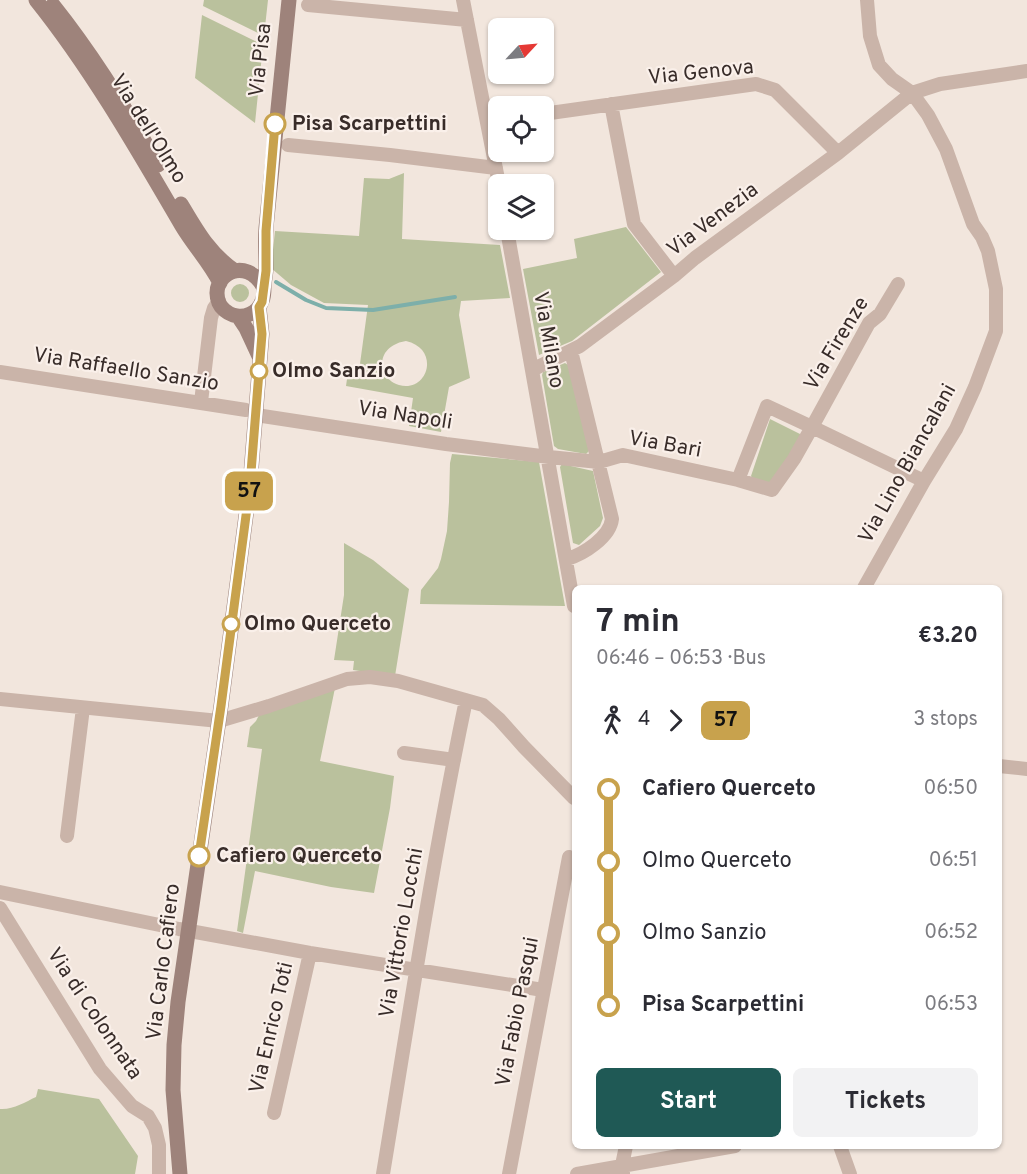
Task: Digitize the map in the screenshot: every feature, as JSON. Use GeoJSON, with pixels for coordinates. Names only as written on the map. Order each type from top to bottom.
{"type":"FeatureCollection","features":[{"type":"Feature","properties":{"kind":"main road","name":"Via dell'Olmo"},"geometry":{"type":"LineString","coordinates":[[36,0],[57,26],[93,80],[149,168],[189,238],[220,283]]}},
{"type":"Feature","properties":{"kind":"main road","name":"Via dell'Olmo"},"geometry":{"type":"LineString","coordinates":[[50,0],[101,71],[207,245],[222,262],[256,276],[264,288]]}},
{"type":"Feature","properties":{"kind":"main road","name":"Via Pisa"},"geometry":{"type":"LineString","coordinates":[[264,288],[266,231],[275,124],[289,0]]}},
{"type":"Feature","properties":{"kind":"main road","name":"Via Pisa"},"geometry":{"type":"LineString","coordinates":[[241,271],[258,255],[266,231]]}},
{"type":"Feature","properties":{"kind":"main road"},"geometry":{"type":"LineString","coordinates":[[241,271],[226,275],[220,283],[218,289],[220,306],[234,315],[246,328],[259,356]]}},
{"type":"Feature","properties":{"kind":"main road"},"geometry":{"type":"LineString","coordinates":[[234,315],[249,315],[259,307],[264,288]]}},
{"type":"Feature","properties":{"kind":"main road"},"geometry":{"type":"LineString","coordinates":[[219,721],[250,485],[251,412],[262,334],[259,307]]}},
{"type":"Feature","properties":{"kind":"main road","name":"Via Carlo Cafiero"},"geometry":{"type":"LineString","coordinates":[[180,1174],[173,1090],[174,1045],[178,1002],[219,721]]}},
{"type":"Feature","properties":{"kind":"street"},"geometry":{"type":"LineString","coordinates":[[463,0],[488,105]]}},
{"type":"Feature","properties":{"kind":"street","name":"Via Lino Biancalani"},"geometry":{"type":"LineString","coordinates":[[866,585],[956,429],[996,331],[996,289],[988,251],[973,224],[946,149],[928,115],[912,93],[892,79],[879,65],[870,36],[867,0]]}},
{"type":"Feature","properties":{"kind":"street"},"geometry":{"type":"LineString","coordinates":[[308,5],[467,20]]}},
{"type":"Feature","properties":{"kind":"street"},"geometry":{"type":"LineString","coordinates":[[912,93],[940,84],[1027,71]]}},
{"type":"Feature","properties":{"kind":"street","name":"Via Genova"},"geometry":{"type":"LineString","coordinates":[[554,112],[756,84],[776,90],[838,153]]}},
{"type":"Feature","properties":{"kind":"street","name":"Via Venezia"},"geometry":{"type":"LineString","coordinates":[[532,370],[571,351],[674,276],[695,258],[838,153],[912,93]]}},
{"type":"Feature","properties":{"kind":"street"},"geometry":{"type":"LineString","coordinates":[[611,104],[634,224],[674,276]]}},
{"type":"Feature","properties":{"kind":"street"},"geometry":{"type":"LineString","coordinates":[[288,145],[496,168]]}},
{"type":"Feature","properties":{"kind":"street"},"geometry":{"type":"LineString","coordinates":[[495,162],[497,174]]}},
{"type":"Feature","properties":{"kind":"street","name":"Via Milano"},"geometry":{"type":"LineString","coordinates":[[509,240],[572,593]]}},
{"type":"Feature","properties":{"kind":"street","name":"Via Firenze"},"geometry":{"type":"LineString","coordinates":[[738,480],[772,490],[794,459],[869,323],[880,314],[898,284]]}},
{"type":"Feature","properties":{"kind":"street"},"geometry":{"type":"LineString","coordinates":[[201,402],[212,314],[219,301]]}},
{"type":"Feature","properties":{"kind":"street"},"geometry":{"type":"LineString","coordinates":[[210,335],[218,324],[234,315]]}},
{"type":"Feature","properties":{"kind":"street"},"geometry":{"type":"LineString","coordinates":[[567,559],[581,554],[605,535],[612,524],[571,351]]}},
{"type":"Feature","properties":{"kind":"street","name":"Via Raffaello Sanzio"},"geometry":{"type":"LineString","coordinates":[[0,372],[201,402],[251,412]]}},
{"type":"Feature","properties":{"kind":"street"},"geometry":{"type":"LineString","coordinates":[[738,480],[767,406],[924,481]]}},
{"type":"Feature","properties":{"kind":"street","name":"Via Napoli"},"geometry":{"type":"LineString","coordinates":[[251,412],[446,444],[549,457]]}},
{"type":"Feature","properties":{"kind":"street","name":"Via Bari"},"geometry":{"type":"LineString","coordinates":[[549,457],[599,462],[623,455],[738,480]]}},
{"type":"Feature","properties":{"kind":"street"},"geometry":{"type":"LineString","coordinates":[[0,699],[219,721],[347,680],[361,677],[398,681],[483,705],[572,796]]}},
{"type":"Feature","properties":{"kind":"street","name":"Via Vittorio Locchi"},"geometry":{"type":"LineString","coordinates":[[383,1174],[453,760],[466,700]]}},
{"type":"Feature","properties":{"kind":"street"},"geometry":{"type":"LineString","coordinates":[[67,836],[83,708]]}},
{"type":"Feature","properties":{"kind":"street"},"geometry":{"type":"LineString","coordinates":[[404,753],[453,760]]}},
{"type":"Feature","properties":{"kind":"street"},"geometry":{"type":"LineString","coordinates":[[1002,766],[1027,768]]}},
{"type":"Feature","properties":{"kind":"street","name":"Via Fabio Pasqui"},"geometry":{"type":"LineString","coordinates":[[509,1174],[569,857]]}},
{"type":"Feature","properties":{"kind":"street"},"geometry":{"type":"LineString","coordinates":[[0,892],[310,953],[543,990]]}},
{"type":"Feature","properties":{"kind":"street","name":"Via di Colonnata"},"geometry":{"type":"LineString","coordinates":[[0,908],[100,1070],[132,1106],[148,1116],[155,1128],[159,1144],[159,1174]]}},
{"type":"Feature","properties":{"kind":"street","name":"Via Enrico Toti"},"geometry":{"type":"LineString","coordinates":[[274,1113],[310,953]]}},
{"type":"Feature","properties":{"kind":"street"},"geometry":{"type":"LineString","coordinates":[[622,1170],[626,1149]]}},
{"type":"Feature","properties":{"kind":"street"},"geometry":{"type":"LineString","coordinates":[[577,1174],[622,1170],[721,1149]]}},
{"type":"Feature","properties":{"kind":"street"},"geometry":{"type":"LineString","coordinates":[[841,1149],[850,1174]]}},
{"type":"Feature","properties":{"kind":"green space"},"geometry":{"type":"Polygon","coordinates":[[[204,0],[268,0],[264,36],[203,6],[204,0]]]}},
{"type":"Feature","properties":{"kind":"green space"},"geometry":{"type":"Polygon","coordinates":[[[202,15],[263,45],[255,123],[195,78],[202,15]]]}},
{"type":"Feature","properties":{"kind":"green space"},"geometry":{"type":"Polygon","coordinates":[[[404,173],[402,239],[500,245],[510,298],[461,301],[459,315],[470,378],[449,387],[441,432],[409,426],[413,398],[346,386],[348,372],[359,371],[368,305],[324,303],[291,285],[271,268],[275,231],[359,236],[364,178],[389,179],[404,173]],[[406,341],[401,342],[385,354],[383,369],[394,383],[409,386],[417,383],[423,377],[427,369],[427,361],[424,352],[406,341]]]}},
{"type":"Feature","properties":{"kind":"green space"},"geometry":{"type":"Polygon","coordinates":[[[626,227],[661,272],[572,341],[539,355],[523,269],[577,258],[574,239],[626,227]]]}},
{"type":"Feature","properties":{"kind":"green space"},"geometry":{"type":"Polygon","coordinates":[[[236,284],[244,284],[249,289],[247,300],[236,302],[231,297],[231,289],[236,284]]]}},
{"type":"Feature","properties":{"kind":"green space"},"geometry":{"type":"Polygon","coordinates":[[[565,363],[568,365],[589,451],[586,454],[558,449],[554,446],[542,375],[543,372],[565,363]]]}},
{"type":"Feature","properties":{"kind":"green space"},"geometry":{"type":"Polygon","coordinates":[[[770,419],[804,436],[771,487],[754,481],[751,476],[770,419]]]}},
{"type":"Feature","properties":{"kind":"green space"},"geometry":{"type":"Polygon","coordinates":[[[452,454],[539,462],[565,606],[420,604],[421,590],[438,568],[447,531],[452,454]]]}},
{"type":"Feature","properties":{"kind":"green space"},"geometry":{"type":"Polygon","coordinates":[[[562,464],[593,471],[603,518],[600,526],[579,545],[573,543],[560,467],[562,464]]]}},
{"type":"Feature","properties":{"kind":"green space"},"geometry":{"type":"Polygon","coordinates":[[[344,543],[373,560],[409,589],[395,676],[353,670],[354,661],[334,660],[344,595],[344,543]]]}},
{"type":"Feature","properties":{"kind":"green space"},"geometry":{"type":"Polygon","coordinates":[[[335,688],[320,761],[394,776],[374,893],[331,887],[255,871],[243,933],[237,931],[262,749],[247,747],[250,727],[259,715],[335,688]]]}},
{"type":"Feature","properties":{"kind":"green space"},"geometry":{"type":"Polygon","coordinates":[[[38,1089],[99,1099],[138,1156],[135,1174],[0,1174],[0,1109],[14,1107],[36,1097],[38,1089]]]}},
{"type":"Feature","properties":{"kind":"waterway"},"geometry":{"type":"LineString","coordinates":[[276,282],[306,300],[326,308],[373,310],[455,297]]}},
{"type":"Feature","properties":{"kind":"bus line","name":"57"},"geometry":{"type":"LineString","coordinates":[[199,856],[250,485],[262,334],[259,307],[264,293],[266,271],[266,231],[275,124]]}},
{"type":"Feature","properties":{"kind":"place","name":"Pisa Scarpettini"},"geometry":{"type":"Point","coordinates":[275,124]}},
{"type":"Feature","properties":{"kind":"place","name":"Olmo Sanzio"},"geometry":{"type":"Point","coordinates":[259,371]}},
{"type":"Feature","properties":{"kind":"place","name":"Olmo Querceto"},"geometry":{"type":"Point","coordinates":[231,624]}},
{"type":"Feature","properties":{"kind":"place","name":"Cafiero Querceto"},"geometry":{"type":"Point","coordinates":[199,856]}}]}
